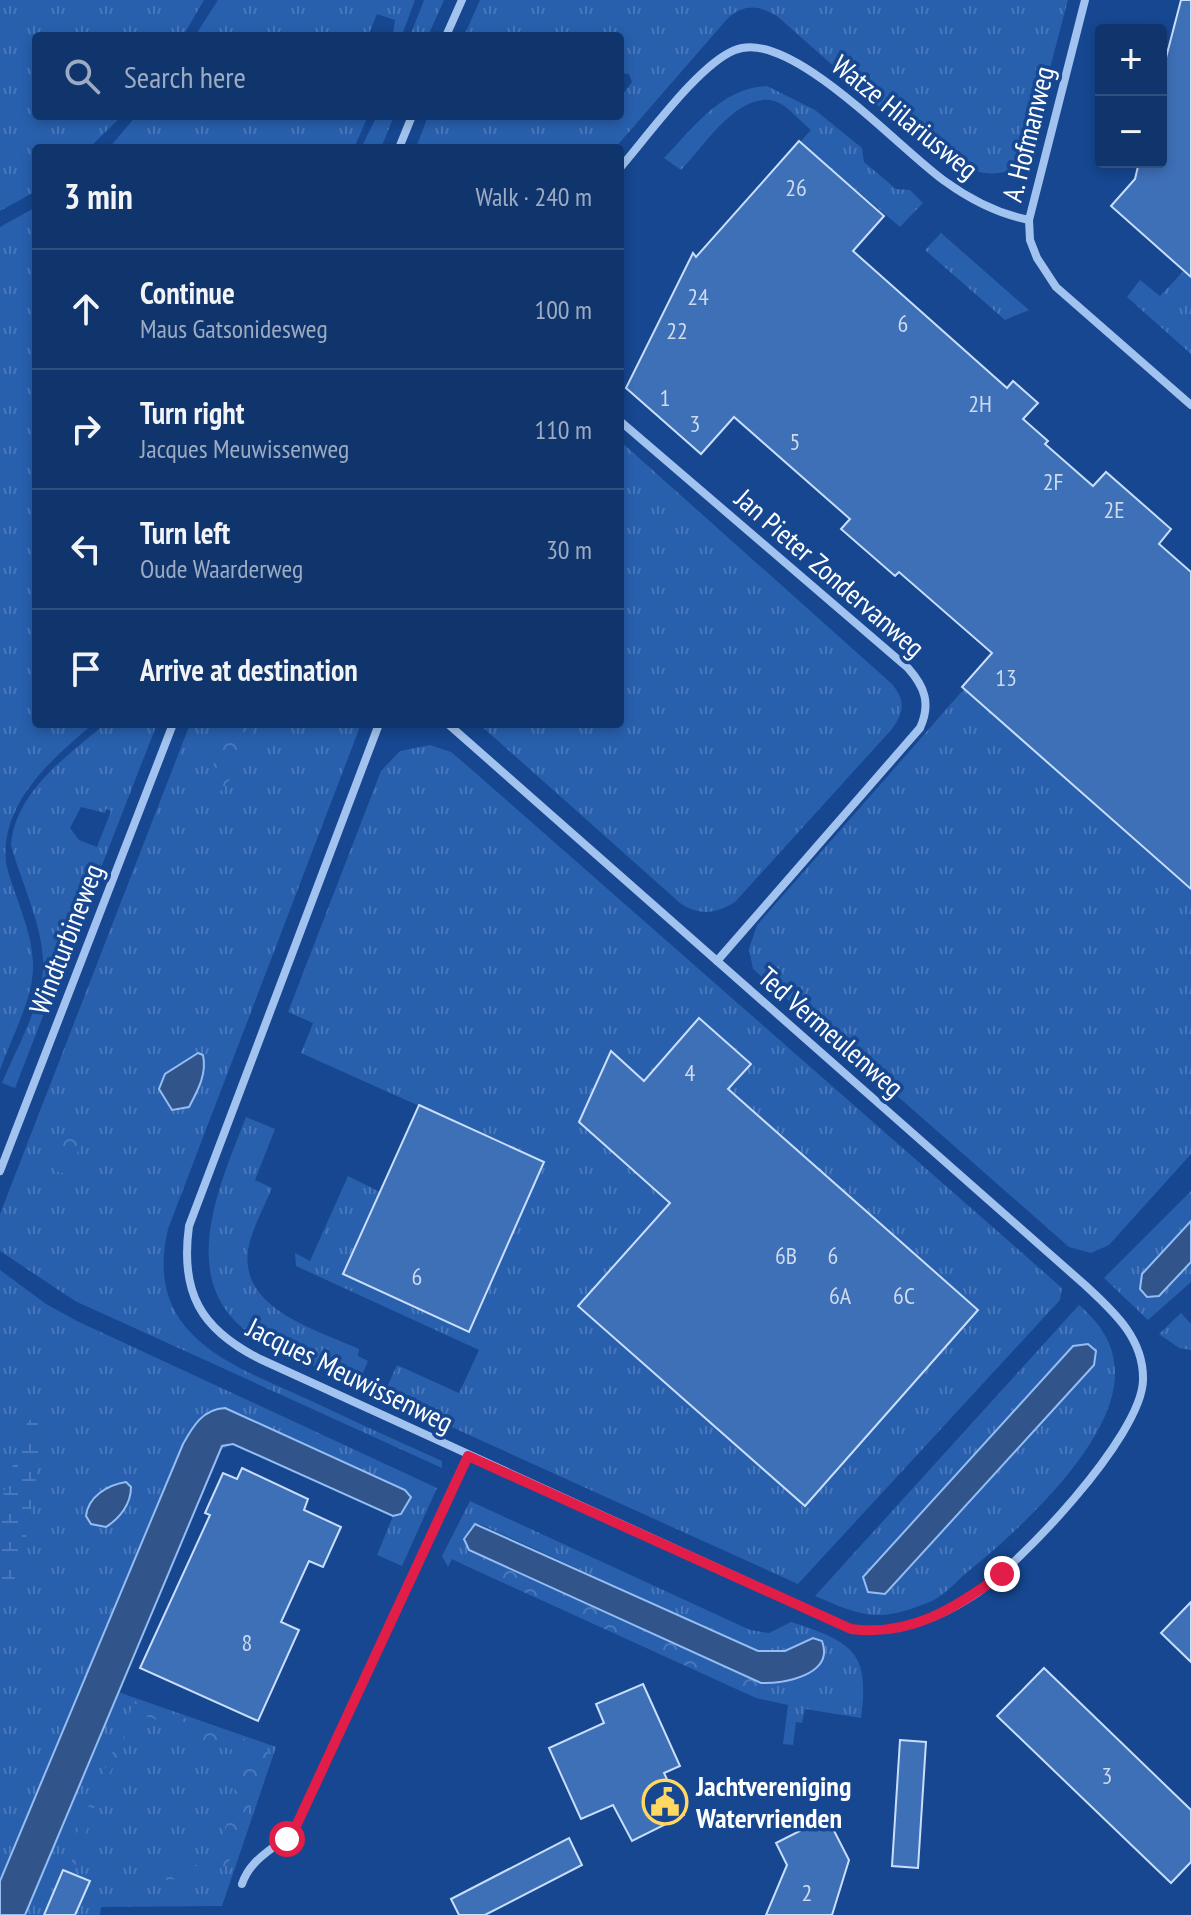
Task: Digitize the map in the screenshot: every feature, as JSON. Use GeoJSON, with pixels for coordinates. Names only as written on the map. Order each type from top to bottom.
{"type":"FeatureCollection","features":[{"type":"Feature","properties":{"kind":"street"},"geometry":{"type":"LineString","coordinates":[[448,32],[462,0]]}},
{"type":"Feature","properties":{"kind":"street","name":"A. Hofmanweg"},"geometry":{"type":"LineString","coordinates":[[1085,0],[1029,220],[1030,240],[1056,287],[1191,405]]}},
{"type":"Feature","properties":{"kind":"street","name":"Watze Hilariusweg"},"geometry":{"type":"LineString","coordinates":[[624,163],[706,71],[737,49],[754,46],[780,52],[815,72],[949,185],[989,207],[1029,220]]}},
{"type":"Feature","properties":{"kind":"street"},"geometry":{"type":"LineString","coordinates":[[401,144],[410,120]]}},
{"type":"Feature","properties":{"kind":"street","name":"Jan Pieter Zondervanweg"},"geometry":{"type":"LineString","coordinates":[[624,424],[908,668],[920,682],[926,699],[927,714],[920,728],[717,961]]}},
{"type":"Feature","properties":{"kind":"street","name":"Windturbineweg"},"geometry":{"type":"LineString","coordinates":[[0,1171],[171,728]]}},
{"type":"Feature","properties":{"kind":"street","name":"Jacques Meuwissenweg"},"geometry":{"type":"LineString","coordinates":[[377,728],[202,1186],[189,1226],[186,1272],[191,1293],[209,1324],[238,1349],[823,1618],[851,1629],[887,1632]]}},
{"type":"Feature","properties":{"kind":"street","name":"Ted Vermeulenweg"},"geometry":{"type":"LineString","coordinates":[[453,728],[1112,1310],[1137,1345],[1143,1379],[1141,1396],[1128,1427],[1112,1451],[1002,1574],[941,1613],[887,1632]]}},
{"type":"Feature","properties":{"kind":"street"},"geometry":{"type":"LineString","coordinates":[[242,1884],[252,1862],[287,1839],[297,1824],[468,1456]]}},
{"type":"Feature","properties":{"kind":"green space"},"geometry":{"type":"Polygon","coordinates":[[[0,0],[204,0],[185,32],[32,32],[32,120],[118,120],[93,144],[32,144],[32,193],[0,211],[0,0]]]}},
{"type":"Feature","properties":{"kind":"green space"},"geometry":{"type":"Polygon","coordinates":[[[218,0],[415,0],[403,32],[393,32],[395,20],[377,14],[370,32],[198,32],[218,0]]]}},
{"type":"Feature","properties":{"kind":"green space"},"geometry":{"type":"Polygon","coordinates":[[[424,0],[444,0],[430,32],[412,32],[424,0]]]}},
{"type":"Feature","properties":{"kind":"green space"},"geometry":{"type":"Polygon","coordinates":[[[480,0],[1068,0],[1027,155],[1009,170],[987,173],[963,167],[938,154],[891,117],[777,16],[752,8],[740,10],[728,18],[618,144],[418,144],[426,120],[624,120],[624,93],[632,82],[629,74],[624,73],[624,32],[466,32],[480,0]]]}},
{"type":"Feature","properties":{"kind":"green space"},"geometry":{"type":"Polygon","coordinates":[[[767,86],[815,110],[862,148],[864,162],[896,189],[910,190],[923,203],[900,227],[800,142],[811,130],[777,102],[763,100],[736,111],[681,170],[664,158],[722,101],[751,88],[767,86]]]}},
{"type":"Feature","properties":{"kind":"green space"},"geometry":{"type":"Polygon","coordinates":[[[133,120],[366,120],[356,144],[112,144],[133,120]]]}},
{"type":"Feature","properties":{"kind":"green space"},"geometry":{"type":"Polygon","coordinates":[[[375,120],[392,120],[383,144],[363,144],[375,120]]]}},
{"type":"Feature","properties":{"kind":"green space"},"geometry":{"type":"Polygon","coordinates":[[[32,209],[32,728],[88,728],[32,783],[11,820],[6,841],[6,863],[26,925],[33,964],[26,1004],[0,1070],[0,227],[32,209]]]}},
{"type":"Feature","properties":{"kind":"green space"},"geometry":{"type":"Polygon","coordinates":[[[941,233],[1029,310],[1005,320],[925,250],[941,233]]]}},
{"type":"Feature","properties":{"kind":"green space"},"geometry":{"type":"Polygon","coordinates":[[[1191,263],[1191,354],[1127,297],[1140,280],[1160,296],[1191,263]]]}},
{"type":"Feature","properties":{"kind":"green space"},"geometry":{"type":"Polygon","coordinates":[[[624,445],[892,684],[902,706],[892,729],[735,902],[721,909],[701,912],[680,903],[483,728],[624,728],[624,445]]]}},
{"type":"Feature","properties":{"kind":"green space"},"geometry":{"type":"Polygon","coordinates":[[[964,689],[1191,890],[1191,1154],[1109,1245],[1091,1253],[1069,1247],[753,969],[749,949],[757,925],[964,689]]]}},
{"type":"Feature","properties":{"kind":"green space"},"geometry":{"type":"Polygon","coordinates":[[[100,728],[155,728],[15,1088],[2,1083],[35,1007],[43,959],[35,916],[11,845],[22,808],[32,792],[60,762],[100,728]],[[81,807],[70,828],[79,840],[97,847],[111,811],[106,809],[105,813],[81,807]]]}},
{"type":"Feature","properties":{"kind":"green space"},"geometry":{"type":"Polygon","coordinates":[[[188,728],[359,728],[168,1229],[164,1265],[168,1295],[180,1320],[199,1341],[222,1358],[442,1461],[442,1468],[75,1301],[0,1251],[0,1214],[188,728]]]}},
{"type":"Feature","properties":{"kind":"green space"},"geometry":{"type":"Polygon","coordinates":[[[224,728],[252,728],[241,761],[218,793],[211,791],[215,751],[224,728]]]}},
{"type":"Feature","properties":{"kind":"green space"},"geometry":{"type":"Polygon","coordinates":[[[430,745],[451,752],[463,762],[1062,1288],[1060,1300],[798,1584],[383,1396],[397,1365],[459,1393],[479,1350],[296,1266],[295,1253],[310,1261],[348,1176],[380,1192],[343,1274],[469,1332],[544,1162],[301,1053],[313,1023],[288,1012],[381,771],[400,751],[430,745]]]}},
{"type":"Feature","properties":{"kind":"green space"},"geometry":{"type":"Polygon","coordinates":[[[82,1116],[81,1145],[66,1174],[55,1171],[64,1134],[82,1116]]]}},
{"type":"Feature","properties":{"kind":"green space"},"geometry":{"type":"Polygon","coordinates":[[[246,1117],[275,1129],[255,1180],[272,1188],[250,1241],[248,1264],[253,1283],[264,1299],[280,1312],[359,1349],[358,1356],[368,1361],[358,1384],[258,1339],[232,1317],[216,1292],[209,1264],[215,1204],[246,1117]]]}},
{"type":"Feature","properties":{"kind":"green space"},"geometry":{"type":"Polygon","coordinates":[[[1191,1191],[1191,1221],[1142,1274],[1140,1289],[1147,1297],[1159,1296],[1191,1262],[1191,1282],[1148,1320],[1104,1278],[1191,1191]]]}},
{"type":"Feature","properties":{"kind":"green space"},"geometry":{"type":"Polygon","coordinates":[[[0,1270],[46,1304],[77,1321],[437,1488],[402,1566],[377,1555],[393,1516],[233,1444],[218,1451],[118,1692],[276,1747],[222,1906],[101,1907],[100,1915],[0,1915],[0,1270]]]}},
{"type":"Feature","properties":{"kind":"green space"},"geometry":{"type":"Polygon","coordinates":[[[1079,1305],[1106,1337],[1113,1356],[1115,1378],[1109,1405],[1097,1432],[1058,1486],[1009,1536],[932,1601],[896,1613],[871,1615],[815,1596],[1079,1305]],[[1088,1344],[1073,1346],[863,1577],[868,1592],[1088,1344]]]}},
{"type":"Feature","properties":{"kind":"green space"},"geometry":{"type":"Polygon","coordinates":[[[1181,1313],[1191,1324],[1191,1350],[1179,1348],[1159,1334],[1181,1313]]]}},
{"type":"Feature","properties":{"kind":"green space"},"geometry":{"type":"Polygon","coordinates":[[[36,1414],[43,1420],[30,1518],[17,1572],[9,1591],[0,1602],[0,1504],[27,1423],[36,1414]]]}},
{"type":"Feature","properties":{"kind":"green space"},"geometry":{"type":"Polygon","coordinates":[[[470,1501],[750,1630],[769,1633],[791,1622],[829,1636],[853,1653],[859,1664],[863,1678],[861,1718],[805,1709],[802,1723],[796,1722],[793,1745],[783,1744],[788,1705],[756,1698],[761,1683],[783,1683],[795,1645],[785,1651],[758,1651],[480,1524],[470,1528],[465,1539],[469,1550],[462,1564],[452,1559],[448,1567],[442,1556],[470,1501]]]}},
{"type":"Feature","properties":{"kind":"green space"},"geometry":{"type":"Polygon","coordinates":[[[469,1550],[761,1683],[756,1698],[462,1564],[469,1550]]]}},
{"type":"Feature","properties":{"kind":"green space"},"geometry":{"type":"Polygon","coordinates":[[[135,1701],[265,1746],[269,1755],[228,1864],[207,1876],[167,1880],[157,1873],[161,1861],[186,1867],[211,1862],[225,1831],[241,1762],[235,1750],[198,1741],[176,1726],[142,1715],[128,1724],[76,1863],[73,1870],[68,1868],[81,1842],[76,1835],[135,1701]]]}},
{"type":"Feature","properties":{"kind":"shaded area"},"geometry":{"type":"Polygon","coordinates":[[[198,1053],[203,1055],[204,1062],[198,1088],[189,1107],[172,1110],[159,1089],[165,1074],[198,1053]]]}},
{"type":"Feature","properties":{"kind":"shaded area"},"geometry":{"type":"Polygon","coordinates":[[[1191,1221],[1191,1262],[1159,1296],[1147,1297],[1140,1289],[1142,1274],[1191,1221]]]}},
{"type":"Feature","properties":{"kind":"shaded area"},"geometry":{"type":"Polygon","coordinates":[[[1088,1344],[1096,1351],[1094,1365],[885,1594],[868,1592],[863,1577],[1073,1346],[1088,1344]]]}},
{"type":"Feature","properties":{"kind":"shaded area"},"geometry":{"type":"Polygon","coordinates":[[[225,1408],[405,1490],[411,1497],[401,1514],[393,1516],[233,1444],[222,1446],[25,1915],[0,1915],[0,1881],[183,1444],[205,1415],[225,1408]]]}},
{"type":"Feature","properties":{"kind":"shaded area"},"geometry":{"type":"Polygon","coordinates":[[[126,1482],[131,1487],[130,1493],[120,1515],[106,1527],[91,1524],[86,1516],[90,1503],[106,1489],[126,1482]]]}},
{"type":"Feature","properties":{"kind":"shaded area"},"geometry":{"type":"Polygon","coordinates":[[[475,1524],[758,1651],[785,1651],[813,1638],[822,1641],[824,1653],[821,1662],[805,1675],[782,1682],[761,1683],[469,1550],[464,1539],[475,1524]]]}},
{"type":"Feature","properties":{"kind":"building"},"geometry":{"type":"Polygon","coordinates":[[[1181,0],[1191,0],[1191,277],[1111,206],[1135,179],[1138,168],[1167,168],[1167,54],[1181,0]]]}},
{"type":"Feature","properties":{"kind":"building"},"geometry":{"type":"Polygon","coordinates":[[[799,141],[884,216],[853,251],[1007,388],[1013,381],[1038,403],[1023,419],[1048,441],[1045,444],[1093,486],[1106,472],[1171,529],[1159,544],[1191,572],[1191,889],[962,687],[992,653],[899,572],[895,576],[841,529],[850,519],[734,417],[701,454],[626,388],[693,253],[696,257],[799,141]]]}},
{"type":"Feature","properties":{"kind":"building"},"geometry":{"type":"Polygon","coordinates":[[[699,1018],[751,1064],[728,1089],[978,1310],[805,1506],[578,1306],[670,1203],[579,1122],[611,1051],[644,1081],[699,1018]]]}},
{"type":"Feature","properties":{"kind":"building"},"geometry":{"type":"Polygon","coordinates":[[[419,1105],[544,1162],[469,1332],[343,1274],[419,1105]]]}},
{"type":"Feature","properties":{"kind":"building"},"geometry":{"type":"Polygon","coordinates":[[[242,1468],[308,1499],[304,1510],[341,1527],[323,1567],[309,1561],[281,1622],[299,1630],[258,1721],[140,1668],[210,1515],[205,1513],[223,1473],[237,1479],[242,1468]]]}},
{"type":"Feature","properties":{"kind":"building"},"geometry":{"type":"Polygon","coordinates":[[[1191,1602],[1191,1662],[1161,1633],[1191,1602]]]}},
{"type":"Feature","properties":{"kind":"building"},"geometry":{"type":"Polygon","coordinates":[[[1044,1668],[1191,1810],[1191,1862],[1171,1883],[997,1716],[1044,1668]]]}},
{"type":"Feature","properties":{"kind":"building"},"geometry":{"type":"Polygon","coordinates":[[[643,1684],[680,1766],[664,1773],[684,1815],[632,1841],[613,1805],[581,1819],[549,1748],[604,1723],[596,1704],[643,1684]]]}},
{"type":"Feature","properties":{"kind":"building"},"geometry":{"type":"Polygon","coordinates":[[[900,1740],[926,1742],[918,1868],[892,1866],[900,1740]]]}},
{"type":"Feature","properties":{"kind":"building"},"geometry":{"type":"Polygon","coordinates":[[[827,1817],[849,1860],[832,1915],[766,1915],[787,1865],[776,1843],[827,1817]]]}},
{"type":"Feature","properties":{"kind":"building"},"geometry":{"type":"Polygon","coordinates":[[[569,1838],[582,1865],[485,1915],[459,1915],[451,1899],[569,1838]]]}},
{"type":"Feature","properties":{"kind":"building"},"geometry":{"type":"Polygon","coordinates":[[[63,1870],[90,1881],[75,1915],[44,1915],[63,1870]]]}},
{"type":"Feature","properties":{"kind":"place","name":"Jachtvereniging Watervrienden"},"geometry":{"type":"Point","coordinates":[665,1802]}},
{"type":"Feature","properties":{"kind":"route"},"geometry":{"type":"LineString","coordinates":[[287,1839],[297,1824],[468,1456],[851,1629],[869,1632],[900,1630],[971,1597],[1002,1574]]}}]}
